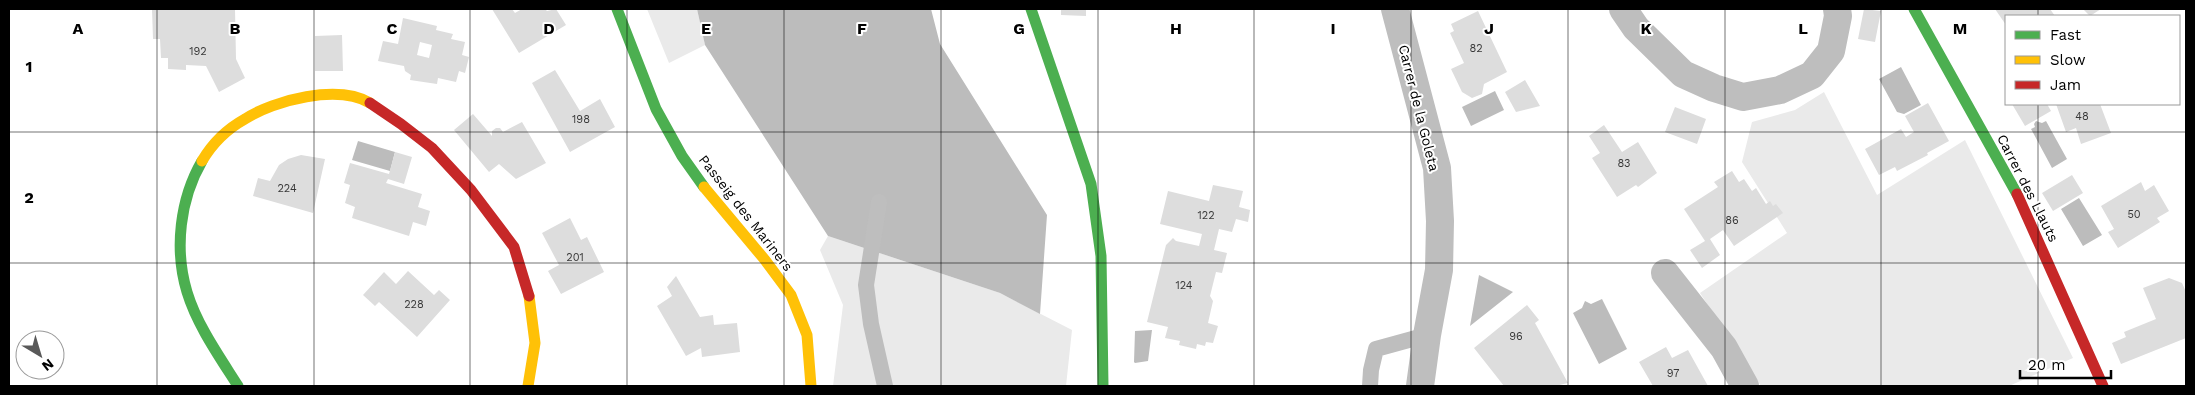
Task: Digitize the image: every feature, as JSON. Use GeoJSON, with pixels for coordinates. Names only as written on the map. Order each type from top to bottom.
{"type":"FeatureCollection","features":[{"type":"Feature","properties":{"kind":"street","name":"Passeig des Mariners"},"geometry":{"type":"LineString","coordinates":[[617,9],[656,109],[682,156],[713,200],[766,260],[792,295],[807,335],[811,386]]}},
{"type":"Feature","properties":{"kind":"street"},"geometry":{"type":"LineString","coordinates":[[1030,9],[1091,184],[1101,256],[1103,386]]}},
{"type":"Feature","properties":{"kind":"street","name":"Carrer de la Goleta"},"geometry":{"type":"LineString","coordinates":[[1395,9],[1437,168],[1440,270],[1427,334],[1420,386]]}},
{"type":"Feature","properties":{"kind":"street"},"geometry":{"type":"LineString","coordinates":[[1624,9],[1636,28],[1683,74],[1714,88],[1743,97],[1780,90],[1812,75],[1831,51],[1838,16],[1836,9]]}},
{"type":"Feature","properties":{"kind":"street","name":"Carrer des Llauts"},"geometry":{"type":"LineString","coordinates":[[1914,9],[2025,209],[2103,386]]}},
{"type":"Feature","properties":{"kind":"street"},"geometry":{"type":"LineString","coordinates":[[238,386],[200,319],[184,282],[179,233],[184,201],[199,163],[221,136],[252,112],[325,92],[358,97],[401,122],[434,147],[469,186],[516,250],[529,302],[535,343],[528,386]]}},
{"type":"Feature","properties":{"kind":"street"},"geometry":{"type":"LineString","coordinates":[[1665,273],[1724,348],[1745,386]]}},
{"type":"Feature","properties":{"kind":"lane"},"geometry":{"type":"LineString","coordinates":[[879,202],[866,286],[871,324],[885,386]]}},
{"type":"Feature","properties":{"kind":"lane"},"geometry":{"type":"LineString","coordinates":[[1370,386],[1371,370],[1376,349],[1427,334]]}},
{"type":"Feature","properties":{"kind":"shaded area"},"geometry":{"type":"Polygon","coordinates":[[[647,9],[697,9],[705,45],[669,63],[647,9]]]}},
{"type":"Feature","properties":{"kind":"shaded area"},"geometry":{"type":"Polygon","coordinates":[[[697,9],[931,9],[940,44],[1047,215],[1040,314],[1000,293],[828,236],[705,45],[697,9]]]}},
{"type":"Feature","properties":{"kind":"shaded area"},"geometry":{"type":"Polygon","coordinates":[[[1901,67],[1921,105],[1904,114],[1897,112],[1879,79],[1901,67]]]}},
{"type":"Feature","properties":{"kind":"shaded area"},"geometry":{"type":"Polygon","coordinates":[[[1495,91],[1504,110],[1471,126],[1462,107],[1495,91]]]}},
{"type":"Feature","properties":{"kind":"shaded area"},"geometry":{"type":"Polygon","coordinates":[[[1824,92],[1877,195],[1965,140],[2073,358],[2009,386],[1761,386],[1700,293],[1787,233],[1742,162],[1752,122],[1795,110],[1824,92]]]}},
{"type":"Feature","properties":{"kind":"shaded area"},"geometry":{"type":"Polygon","coordinates":[[[2036,121],[2042,123],[2046,121],[2067,159],[2052,168],[2031,129],[2035,127],[2036,121]]]}},
{"type":"Feature","properties":{"kind":"shaded area"},"geometry":{"type":"Polygon","coordinates":[[[358,141],[395,152],[390,171],[352,160],[358,141]]]}},
{"type":"Feature","properties":{"kind":"shaded area"},"geometry":{"type":"Polygon","coordinates":[[[2079,198],[2102,235],[2083,246],[2061,209],[2079,198]]]}},
{"type":"Feature","properties":{"kind":"shaded area"},"geometry":{"type":"Polygon","coordinates":[[[828,236],[1000,293],[1072,330],[1066,386],[833,386],[843,305],[820,250],[828,236]]]}},
{"type":"Feature","properties":{"kind":"shaded area"},"geometry":{"type":"Polygon","coordinates":[[[1479,275],[1513,292],[1470,326],[1479,275]]]}},
{"type":"Feature","properties":{"kind":"shaded area"},"geometry":{"type":"Polygon","coordinates":[[[1602,299],[1627,349],[1599,364],[1573,313],[1582,308],[1585,301],[1591,304],[1602,299]]]}},
{"type":"Feature","properties":{"kind":"shaded area"},"geometry":{"type":"Polygon","coordinates":[[[1152,330],[1148,361],[1135,363],[1135,331],[1152,330]]]}},
{"type":"Feature","properties":{"kind":"building"},"geometry":{"type":"Polygon","coordinates":[[[152,9],[235,9],[236,59],[245,78],[219,92],[206,66],[186,65],[186,70],[168,69],[168,58],[161,58],[160,39],[153,39],[152,9]]]}},
{"type":"Feature","properties":{"kind":"building"},"geometry":{"type":"Polygon","coordinates":[[[492,9],[512,9],[515,13],[522,9],[545,9],[547,11],[556,9],[566,25],[519,53],[492,9]]]}},
{"type":"Feature","properties":{"kind":"building"},"geometry":{"type":"Polygon","coordinates":[[[1061,9],[1086,9],[1086,16],[1061,15],[1061,9]]]}},
{"type":"Feature","properties":{"kind":"building"},"geometry":{"type":"Polygon","coordinates":[[[1864,9],[1881,11],[1875,42],[1858,39],[1864,9]]]}},
{"type":"Feature","properties":{"kind":"building"},"geometry":{"type":"Polygon","coordinates":[[[1995,9],[2050,9],[2054,15],[2005,15],[2005,24],[1995,9]]]}},
{"type":"Feature","properties":{"kind":"building"},"geometry":{"type":"Polygon","coordinates":[[[2083,9],[2101,9],[2092,15],[2083,9]]]}},
{"type":"Feature","properties":{"kind":"building"},"geometry":{"type":"Polygon","coordinates":[[[1478,11],[1507,72],[1484,84],[1482,94],[1472,98],[1462,92],[1451,69],[1464,63],[1450,33],[1454,31],[1451,24],[1478,11]]]}},
{"type":"Feature","properties":{"kind":"building"},"geometry":{"type":"Polygon","coordinates":[[[403,18],[437,26],[436,30],[453,34],[451,39],[465,42],[462,55],[469,57],[465,73],[459,71],[456,82],[438,78],[437,84],[410,80],[411,75],[405,71],[404,66],[378,61],[383,41],[398,44],[403,18]],[[420,42],[417,55],[429,58],[432,45],[420,42]]]}},
{"type":"Feature","properties":{"kind":"building"},"geometry":{"type":"Polygon","coordinates":[[[342,35],[343,71],[315,71],[315,36],[342,35]]]}},
{"type":"Feature","properties":{"kind":"building"},"geometry":{"type":"Polygon","coordinates":[[[555,70],[580,111],[600,99],[615,127],[570,152],[532,83],[555,70]]]}},
{"type":"Feature","properties":{"kind":"building"},"geometry":{"type":"Polygon","coordinates":[[[1525,80],[1540,106],[1516,112],[1505,92],[1525,80]]]}},
{"type":"Feature","properties":{"kind":"building"},"geometry":{"type":"Polygon","coordinates":[[[1928,103],[1949,141],[1927,153],[1928,155],[1897,171],[1895,167],[1879,175],[1865,149],[1901,129],[1906,137],[1914,132],[1905,116],[1928,103]]]}},
{"type":"Feature","properties":{"kind":"building"},"geometry":{"type":"Polygon","coordinates":[[[2013,105],[2048,105],[2051,111],[2025,126],[2013,105]]]}},
{"type":"Feature","properties":{"kind":"building"},"geometry":{"type":"Polygon","coordinates":[[[2056,105],[2100,105],[2111,133],[2081,144],[2076,128],[2066,132],[2056,105]]]}},
{"type":"Feature","properties":{"kind":"building"},"geometry":{"type":"Polygon","coordinates":[[[1675,107],[1706,119],[1697,144],[1665,132],[1675,107]]]}},
{"type":"Feature","properties":{"kind":"building"},"geometry":{"type":"Polygon","coordinates":[[[473,114],[492,136],[492,131],[496,128],[500,128],[503,132],[522,122],[546,163],[516,179],[499,164],[489,172],[454,130],[473,114]]]}},
{"type":"Feature","properties":{"kind":"building"},"geometry":{"type":"Polygon","coordinates":[[[1604,125],[1622,152],[1638,142],[1657,173],[1638,187],[1636,185],[1617,197],[1592,158],[1600,153],[1589,136],[1604,125]]]}},
{"type":"Feature","properties":{"kind":"building"},"geometry":{"type":"Polygon","coordinates":[[[395,152],[412,157],[404,184],[388,179],[386,183],[422,194],[418,207],[430,211],[426,226],[413,222],[409,236],[352,218],[355,207],[345,203],[350,185],[344,183],[350,163],[389,174],[395,152]]]}},
{"type":"Feature","properties":{"kind":"building"},"geometry":{"type":"Polygon","coordinates":[[[301,155],[325,159],[313,213],[253,196],[258,178],[270,181],[279,165],[288,159],[301,155]]]}},
{"type":"Feature","properties":{"kind":"building"},"geometry":{"type":"Polygon","coordinates":[[[1732,171],[1739,182],[1744,179],[1752,191],[1756,188],[1766,204],[1770,201],[1773,206],[1776,204],[1783,213],[1734,246],[1723,230],[1710,239],[1720,255],[1702,268],[1690,250],[1705,241],[1684,209],[1718,187],[1714,182],[1732,171]]]}},
{"type":"Feature","properties":{"kind":"building"},"geometry":{"type":"Polygon","coordinates":[[[2072,175],[2083,193],[2053,211],[2042,193],[2072,175]]]}},
{"type":"Feature","properties":{"kind":"building"},"geometry":{"type":"Polygon","coordinates":[[[2141,182],[2145,191],[2154,185],[2169,211],[2157,218],[2160,222],[2118,248],[2108,232],[2114,229],[2101,206],[2141,182]]]}},
{"type":"Feature","properties":{"kind":"building"},"geometry":{"type":"Polygon","coordinates":[[[1213,185],[1243,191],[1239,207],[1250,210],[1248,222],[1236,219],[1232,232],[1219,229],[1214,250],[1227,253],[1222,273],[1216,272],[1210,296],[1213,301],[1208,323],[1218,326],[1213,343],[1206,342],[1205,346],[1197,344],[1196,349],[1179,345],[1180,341],[1165,338],[1168,327],[1147,322],[1166,245],[1173,238],[1176,241],[1199,246],[1202,234],[1160,224],[1168,191],[1209,201],[1213,185]]]}},
{"type":"Feature","properties":{"kind":"building"},"geometry":{"type":"Polygon","coordinates":[[[570,218],[581,240],[587,237],[604,272],[561,294],[548,271],[559,265],[542,233],[570,218]]]}},
{"type":"Feature","properties":{"kind":"building"},"geometry":{"type":"Polygon","coordinates":[[[408,271],[434,295],[439,290],[450,300],[417,337],[379,302],[375,306],[363,295],[384,272],[396,284],[408,271]]]}},
{"type":"Feature","properties":{"kind":"building"},"geometry":{"type":"Polygon","coordinates":[[[676,276],[700,317],[713,315],[714,325],[737,323],[740,352],[702,357],[701,348],[686,356],[657,306],[672,296],[667,287],[676,276]]]}},
{"type":"Feature","properties":{"kind":"building"},"geometry":{"type":"Polygon","coordinates":[[[2169,278],[2182,283],[2186,292],[2186,338],[2121,364],[2112,343],[2126,337],[2124,332],[2156,319],[2143,288],[2169,278]]]}},
{"type":"Feature","properties":{"kind":"building"},"geometry":{"type":"Polygon","coordinates":[[[1527,305],[1539,320],[1535,323],[1568,383],[1555,386],[1504,386],[1474,348],[1527,305]]]}},
{"type":"Feature","properties":{"kind":"building"},"geometry":{"type":"Polygon","coordinates":[[[1666,347],[1672,358],[1688,350],[1708,386],[1653,386],[1639,362],[1666,347]]]}},
{"type":"Feature","properties":{"kind":"traffic: fast"},"geometry":{"type":"LineString","coordinates":[[617,9],[656,109],[682,156],[704,187]]}},
{"type":"Feature","properties":{"kind":"traffic: fast"},"geometry":{"type":"LineString","coordinates":[[1031,9],[1091,184],[1101,256],[1103,386]]}},
{"type":"Feature","properties":{"kind":"traffic: fast"},"geometry":{"type":"LineString","coordinates":[[1914,9],[2017,194]]}},
{"type":"Feature","properties":{"kind":"traffic: fast"},"geometry":{"type":"LineString","coordinates":[[202,161],[189,191],[181,225],[180,242],[183,276],[191,304],[209,340],[238,386]]}},
{"type":"Feature","properties":{"kind":"traffic: slow"},"geometry":{"type":"LineString","coordinates":[[202,161],[215,143],[232,127],[257,112],[272,106],[306,97],[324,95],[357,97],[370,103]]}},
{"type":"Feature","properties":{"kind":"traffic: slow"},"geometry":{"type":"LineString","coordinates":[[704,187],[765,260],[791,295],[807,335],[811,386]]}},
{"type":"Feature","properties":{"kind":"traffic: slow"},"geometry":{"type":"LineString","coordinates":[[528,386],[535,343],[529,296]]}},
{"type":"Feature","properties":{"kind":"traffic: jam"},"geometry":{"type":"LineString","coordinates":[[370,103],[432,148],[471,190],[514,247],[529,296]]}},
{"type":"Feature","properties":{"kind":"traffic: jam"},"geometry":{"type":"LineString","coordinates":[[2017,194],[2103,386]]}}]}
